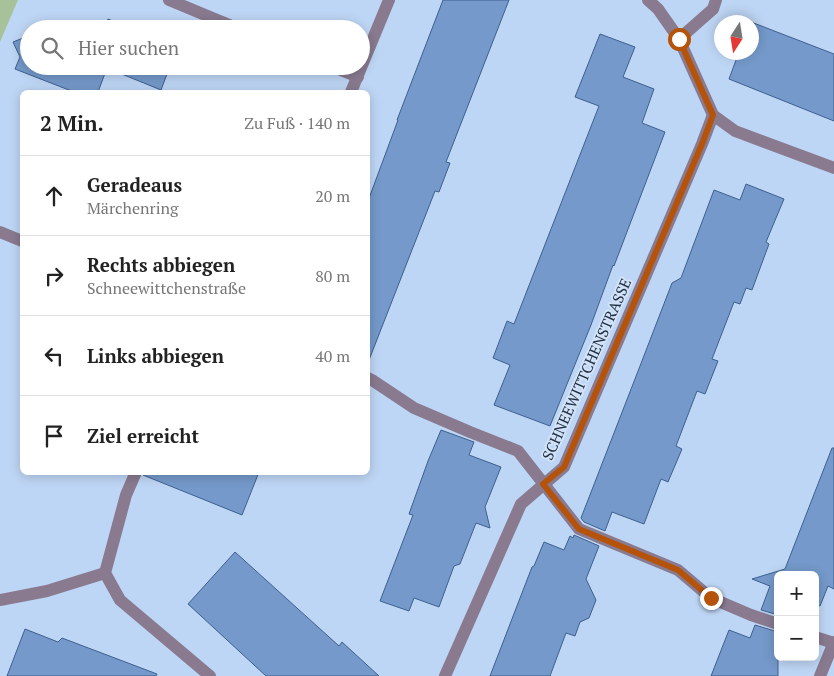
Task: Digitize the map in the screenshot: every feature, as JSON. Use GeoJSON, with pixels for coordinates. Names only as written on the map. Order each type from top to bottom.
{"type":"FeatureCollection","features":[{"type":"Feature","properties":{"kind":"street"},"geometry":{"type":"LineString","coordinates":[[169,0],[217,20]]}},
{"type":"Feature","properties":{"kind":"street"},"geometry":{"type":"LineString","coordinates":[[370,47],[389,0]]}},
{"type":"Feature","properties":{"kind":"street"},"geometry":{"type":"LineString","coordinates":[[648,0],[658,9],[679,39],[713,115],[735,131],[834,168]]}},
{"type":"Feature","properties":{"kind":"street"},"geometry":{"type":"LineString","coordinates":[[679,39],[713,9],[716,0]]}},
{"type":"Feature","properties":{"kind":"street"},"geometry":{"type":"LineString","coordinates":[[352,90],[358,77],[353,75]]}},
{"type":"Feature","properties":{"kind":"street","name":"SCHNEEWITTCHENSTRASSE"},"geometry":{"type":"LineString","coordinates":[[445,676],[521,504],[564,467],[713,115]]}},
{"type":"Feature","properties":{"kind":"street"},"geometry":{"type":"LineString","coordinates":[[0,232],[20,240]]}},
{"type":"Feature","properties":{"kind":"street"},"geometry":{"type":"LineString","coordinates":[[370,379],[414,408],[518,451],[579,529],[678,570],[711,598],[774,623]]}},
{"type":"Feature","properties":{"kind":"street"},"geometry":{"type":"LineString","coordinates":[[135,475],[126,495],[105,573],[120,600],[210,676]]}},
{"type":"Feature","properties":{"kind":"street"},"geometry":{"type":"LineString","coordinates":[[0,600],[47,591],[105,573]]}},
{"type":"Feature","properties":{"kind":"street"},"geometry":{"type":"LineString","coordinates":[[819,638],[834,643],[820,676]]}},
{"type":"Feature","properties":{"kind":"green space"},"geometry":{"type":"Polygon","coordinates":[[[0,0],[18,0],[0,42],[0,0]]]}},
{"type":"Feature","properties":{"kind":"building"},"geometry":{"type":"Polygon","coordinates":[[[443,0],[509,0],[446,162],[450,163],[439,192],[435,191],[370,357],[370,196],[443,0]]]}},
{"type":"Feature","properties":{"kind":"building"},"geometry":{"type":"Polygon","coordinates":[[[759,25],[834,54],[834,121],[729,79],[736,60],[759,60],[759,25]]]}},
{"type":"Feature","properties":{"kind":"building"},"geometry":{"type":"Polygon","coordinates":[[[600,34],[635,47],[623,77],[654,89],[642,123],[665,132],[550,426],[494,405],[510,365],[493,358],[507,321],[514,324],[599,106],[575,97],[600,34]]]}},
{"type":"Feature","properties":{"kind":"building"},"geometry":{"type":"Polygon","coordinates":[[[20,39],[20,57],[13,42],[20,39]]]}},
{"type":"Feature","properties":{"kind":"building"},"geometry":{"type":"Polygon","coordinates":[[[20,57],[20,71],[15,69],[20,57]]]}},
{"type":"Feature","properties":{"kind":"building"},"geometry":{"type":"Polygon","coordinates":[[[30,75],[104,75],[99,90],[69,90],[30,75]]]}},
{"type":"Feature","properties":{"kind":"building"},"geometry":{"type":"Polygon","coordinates":[[[124,75],[167,75],[161,90],[124,75]]]}},
{"type":"Feature","properties":{"kind":"building"},"geometry":{"type":"Polygon","coordinates":[[[746,184],[784,199],[766,242],[769,244],[752,290],[746,288],[740,304],[734,302],[712,359],[718,361],[705,394],[697,391],[676,446],[682,449],[668,482],[661,479],[644,524],[612,512],[605,531],[584,522],[581,518],[672,283],[681,278],[714,190],[740,200],[746,184]]]}},
{"type":"Feature","properties":{"kind":"building"},"geometry":{"type":"Polygon","coordinates":[[[441,430],[474,442],[469,455],[501,467],[485,507],[490,528],[476,523],[460,564],[454,566],[439,607],[414,598],[409,611],[380,601],[413,515],[409,514],[441,430]]]}},
{"type":"Feature","properties":{"kind":"building"},"geometry":{"type":"Polygon","coordinates":[[[832,448],[834,448],[834,589],[828,586],[819,606],[819,571],[778,571],[785,569],[832,448]]]}},
{"type":"Feature","properties":{"kind":"building"},"geometry":{"type":"Polygon","coordinates":[[[143,475],[258,475],[242,515],[143,475]]]}},
{"type":"Feature","properties":{"kind":"building"},"geometry":{"type":"Polygon","coordinates":[[[574,535],[599,546],[586,579],[596,600],[589,618],[580,622],[575,636],[566,633],[550,676],[490,676],[532,567],[544,542],[564,550],[570,536],[573,538],[574,535]]]}},
{"type":"Feature","properties":{"kind":"building"},"geometry":{"type":"Polygon","coordinates":[[[235,552],[339,646],[342,642],[379,676],[266,676],[188,604],[235,552]]]}},
{"type":"Feature","properties":{"kind":"building"},"geometry":{"type":"Polygon","coordinates":[[[774,572],[774,614],[761,610],[770,586],[752,579],[774,572]]]}},
{"type":"Feature","properties":{"kind":"building"},"geometry":{"type":"Polygon","coordinates":[[[755,625],[774,631],[774,661],[778,661],[778,676],[711,676],[729,630],[750,638],[755,625]]]}},
{"type":"Feature","properties":{"kind":"building"},"geometry":{"type":"Polygon","coordinates":[[[25,629],[58,642],[62,638],[157,674],[156,676],[7,676],[25,629]]]}},
{"type":"Feature","properties":{"kind":"route"},"geometry":{"type":"LineString","coordinates":[[679,39],[713,115],[564,467],[543,484],[579,529],[678,570],[711,598]]}}]}
